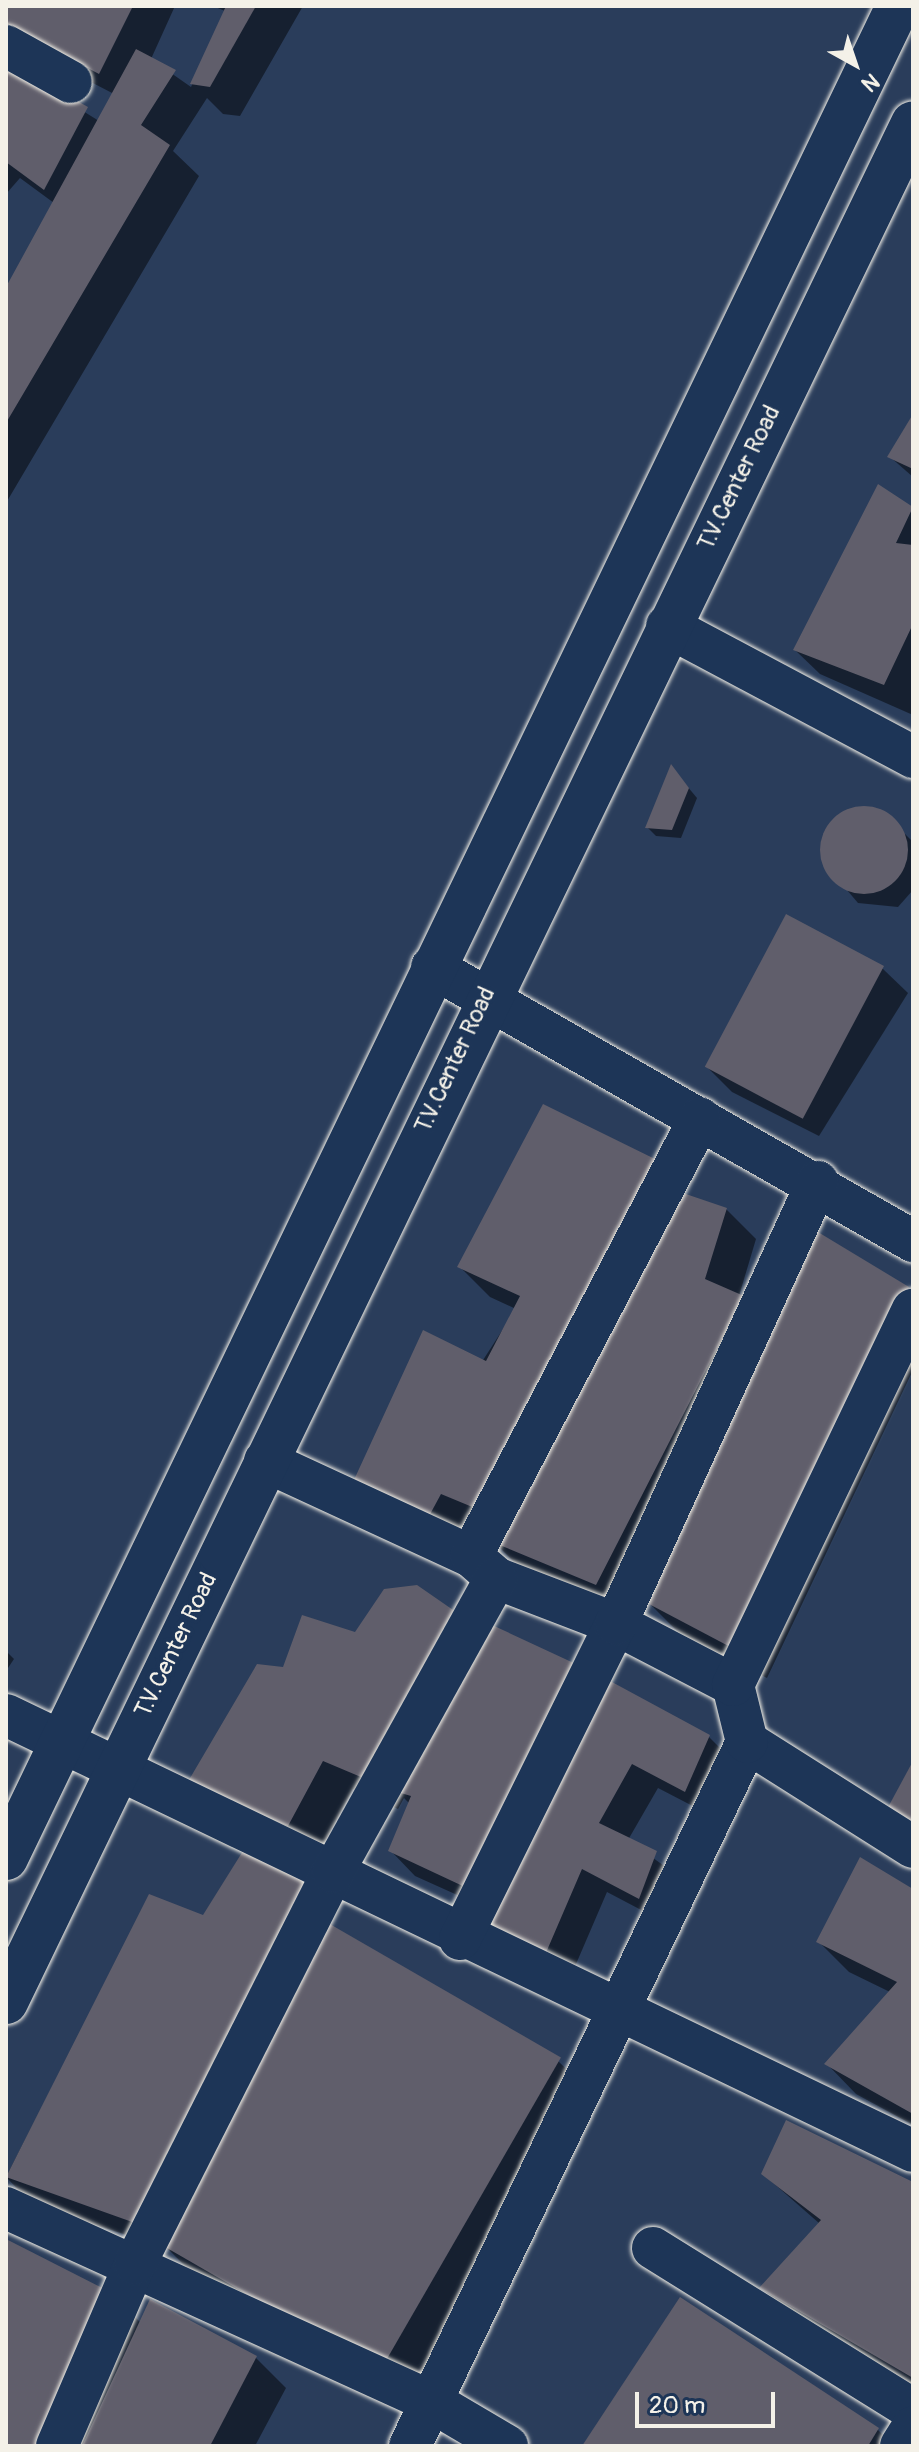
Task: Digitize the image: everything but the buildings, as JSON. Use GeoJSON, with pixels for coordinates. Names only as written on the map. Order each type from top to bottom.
{"type":"FeatureCollection","features":[{"type":"Feature","properties":{"kind":"street"},"geometry":{"type":"LineString","coordinates":[[6,1858],[432,967],[898,6]]}},
{"type":"Feature","properties":{"kind":"street"},"geometry":{"type":"LineString","coordinates":[[6,46],[71,82]]}},
{"type":"Feature","properties":{"kind":"street","name":"T.V.Center Road"},"geometry":{"type":"LineString","coordinates":[[6,2002],[485,998],[913,123]]}},
{"type":"Feature","properties":{"kind":"street"},"geometry":{"type":"LineString","coordinates":[[667,626],[913,757]]}},
{"type":"Feature","properties":{"kind":"street"},"geometry":{"type":"LineString","coordinates":[[432,967],[817,1182],[913,1241]]}},
{"type":"Feature","properties":{"kind":"street"},"geometry":{"type":"LineString","coordinates":[[57,2446],[135,2264],[484,1567],[700,1118]]}},
{"type":"Feature","properties":{"kind":"street"},"geometry":{"type":"LineString","coordinates":[[460,1939],[616,1624],[817,1182]]}},
{"type":"Feature","properties":{"kind":"street"},"geometry":{"type":"LineString","coordinates":[[410,2446],[434,2403],[747,1742],[733,1685],[913,1310]]}},
{"type":"Feature","properties":{"kind":"street"},"geometry":{"type":"LineString","coordinates":[[265,1461],[484,1567],[616,1624],[733,1685]]}},
{"type":"Feature","properties":{"kind":"street"},"geometry":{"type":"LineString","coordinates":[[6,1715],[60,1745],[333,1872],[460,1939],[913,2151]]}},
{"type":"Feature","properties":{"kind":"street"},"geometry":{"type":"LineString","coordinates":[[747,1742],[913,1847]]}},
{"type":"Feature","properties":{"kind":"street"},"geometry":{"type":"LineString","coordinates":[[6,2208],[135,2264],[434,2403],[507,2446]]}},
{"type":"Feature","properties":{"kind":"street"},"geometry":{"type":"LineString","coordinates":[[653,2248],[913,2410]]}},
{"type":"Feature","properties":{"kind":"street"},"geometry":{"type":"LineString","coordinates":[[901,2446],[913,2427]]}}]}
